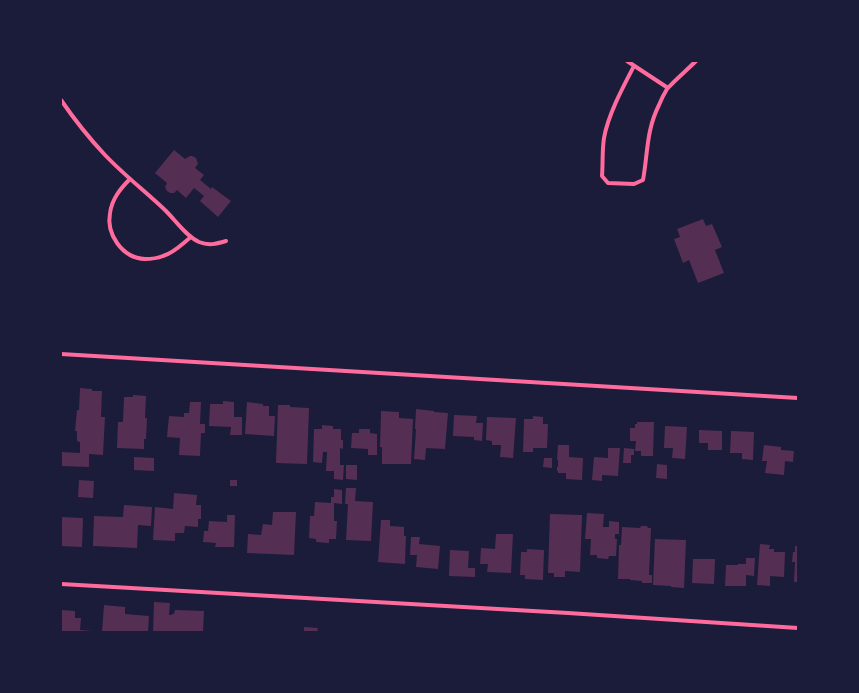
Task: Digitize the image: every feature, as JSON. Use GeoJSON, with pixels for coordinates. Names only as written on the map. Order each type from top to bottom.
{"type":"FeatureCollection","features":[{"type":"Feature","properties":{"kind":"street"},"geometry":{"type":"LineString","coordinates":[[627,61],[668,88]]}},
{"type":"Feature","properties":{"kind":"street"},"geometry":{"type":"LineString","coordinates":[[634,66],[612,113],[604,138],[602,176],[608,183],[634,184],[643,180],[651,122],[668,88],[696,61]]}},
{"type":"Feature","properties":{"kind":"street"},"geometry":{"type":"LineString","coordinates":[[61,100],[83,130],[106,155],[130,179],[172,216],[191,237],[200,242],[215,245],[226,241]]}},
{"type":"Feature","properties":{"kind":"street"},"geometry":{"type":"LineString","coordinates":[[130,179],[115,197],[110,212],[110,230],[120,246],[128,253],[136,257],[144,259],[155,258],[164,256],[173,251],[191,237]]}},
{"type":"Feature","properties":{"kind":"street"},"geometry":{"type":"LineString","coordinates":[[61,354],[798,398]]}},
{"type":"Feature","properties":{"kind":"street"},"geometry":{"type":"LineString","coordinates":[[61,584],[552,612],[798,628]]}},
{"type":"Feature","properties":{"kind":"building"},"geometry":{"type":"Polygon","coordinates":[[[174,150],[185,159],[190,156],[196,158],[198,164],[195,168],[204,175],[200,180],[211,189],[212,187],[231,201],[218,217],[200,201],[204,196],[194,188],[186,198],[177,190],[174,193],[170,193],[165,187],[167,183],[155,173],[174,150]]]}},
{"type":"Feature","properties":{"kind":"building"},"geometry":{"type":"Polygon","coordinates":[[[703,219],[706,226],[712,224],[722,247],[715,250],[724,273],[698,283],[689,260],[683,263],[674,239],[680,237],[677,229],[703,219]]]}},
{"type":"Feature","properties":{"kind":"building"},"geometry":{"type":"Polygon","coordinates":[[[80,388],[92,389],[92,391],[102,391],[101,417],[105,417],[103,455],[89,454],[89,467],[61,466],[61,452],[80,453],[80,442],[77,441],[77,431],[75,431],[77,410],[79,410],[80,388]]]}},
{"type":"Feature","properties":{"kind":"building"},"geometry":{"type":"Polygon","coordinates":[[[133,395],[146,396],[145,418],[147,418],[144,449],[117,448],[118,422],[123,422],[124,397],[133,397],[133,395]]]}},
{"type":"Feature","properties":{"kind":"building"},"geometry":{"type":"Polygon","coordinates":[[[223,401],[234,402],[234,417],[242,417],[242,435],[230,435],[231,427],[209,426],[210,404],[223,404],[223,401]]]}},
{"type":"Feature","properties":{"kind":"building"},"geometry":{"type":"Polygon","coordinates":[[[190,402],[201,402],[200,424],[205,424],[205,433],[201,433],[200,456],[179,455],[180,438],[167,437],[169,416],[184,417],[184,413],[189,413],[190,402]]]}},
{"type":"Feature","properties":{"kind":"building"},"geometry":{"type":"Polygon","coordinates":[[[247,402],[269,406],[269,416],[275,416],[274,436],[245,434],[247,402]]]}},
{"type":"Feature","properties":{"kind":"building"},"geometry":{"type":"Polygon","coordinates":[[[278,405],[309,408],[307,464],[276,463],[278,405]]]}},
{"type":"Feature","properties":{"kind":"building"},"geometry":{"type":"Polygon","coordinates":[[[416,409],[448,413],[445,449],[426,448],[425,460],[414,459],[416,409]]]}},
{"type":"Feature","properties":{"kind":"building"},"geometry":{"type":"Polygon","coordinates":[[[381,411],[399,412],[399,418],[413,419],[411,464],[382,464],[382,447],[380,447],[381,411]]]}},
{"type":"Feature","properties":{"kind":"building"},"geometry":{"type":"Polygon","coordinates":[[[454,415],[477,416],[476,423],[483,423],[482,441],[474,440],[474,437],[453,436],[454,415]]]}},
{"type":"Feature","properties":{"kind":"building"},"geometry":{"type":"Polygon","coordinates":[[[533,416],[543,417],[543,424],[548,424],[547,448],[533,448],[533,452],[523,452],[524,419],[533,419],[533,416]]]}},
{"type":"Feature","properties":{"kind":"building"},"geometry":{"type":"Polygon","coordinates":[[[487,417],[516,418],[513,458],[500,457],[501,445],[492,445],[492,441],[486,440],[487,417]]]}},
{"type":"Feature","properties":{"kind":"building"},"geometry":{"type":"Polygon","coordinates":[[[637,422],[654,422],[653,456],[641,456],[641,451],[635,451],[636,441],[630,441],[630,428],[635,428],[635,424],[637,424],[637,422]]]}},
{"type":"Feature","properties":{"kind":"building"},"geometry":{"type":"Polygon","coordinates":[[[322,425],[333,426],[333,429],[341,429],[343,449],[340,448],[340,465],[344,465],[343,480],[334,479],[334,471],[326,471],[327,452],[323,452],[322,463],[313,462],[314,429],[322,429],[322,425]]]}},
{"type":"Feature","properties":{"kind":"building"},"geometry":{"type":"Polygon","coordinates":[[[665,426],[687,427],[685,459],[672,458],[673,448],[664,448],[665,426]]]}},
{"type":"Feature","properties":{"kind":"building"},"geometry":{"type":"Polygon","coordinates":[[[359,429],[370,429],[370,433],[377,434],[377,455],[368,455],[368,449],[351,448],[352,433],[359,433],[359,429]]]}},
{"type":"Feature","properties":{"kind":"building"},"geometry":{"type":"Polygon","coordinates":[[[699,430],[722,431],[722,450],[708,450],[708,443],[699,443],[699,430]]]}},
{"type":"Feature","properties":{"kind":"building"},"geometry":{"type":"Polygon","coordinates":[[[731,431],[754,432],[753,460],[742,459],[742,453],[730,453],[731,431]]]}},
{"type":"Feature","properties":{"kind":"building"},"geometry":{"type":"Polygon","coordinates":[[[558,445],[569,445],[569,457],[583,458],[582,480],[566,479],[566,473],[558,473],[558,445]]]}},
{"type":"Feature","properties":{"kind":"building"},"geometry":{"type":"Polygon","coordinates":[[[764,445],[781,447],[781,450],[794,451],[793,462],[785,461],[784,475],[765,473],[767,461],[762,461],[764,445]]]}},
{"type":"Feature","properties":{"kind":"building"},"geometry":{"type":"Polygon","coordinates":[[[608,448],[620,448],[618,476],[602,475],[602,481],[592,480],[594,457],[608,458],[608,448]]]}},
{"type":"Feature","properties":{"kind":"building"},"geometry":{"type":"Polygon","coordinates":[[[624,448],[634,449],[634,455],[631,455],[631,463],[623,463],[624,448]]]}},
{"type":"Feature","properties":{"kind":"building"},"geometry":{"type":"Polygon","coordinates":[[[134,457],[154,458],[154,471],[134,470],[134,457]]]}},
{"type":"Feature","properties":{"kind":"building"},"geometry":{"type":"Polygon","coordinates":[[[544,458],[552,458],[552,468],[543,467],[544,458]]]}},
{"type":"Feature","properties":{"kind":"building"},"geometry":{"type":"Polygon","coordinates":[[[657,464],[667,465],[667,479],[656,478],[657,464]]]}},
{"type":"Feature","properties":{"kind":"building"},"geometry":{"type":"Polygon","coordinates":[[[346,465],[357,465],[357,480],[346,479],[346,465]]]}},
{"type":"Feature","properties":{"kind":"building"},"geometry":{"type":"Polygon","coordinates":[[[79,480],[94,481],[93,498],[78,497],[79,480]]]}},
{"type":"Feature","properties":{"kind":"building"},"geometry":{"type":"Polygon","coordinates":[[[230,480],[237,480],[237,486],[230,486],[230,480]]]}},
{"type":"Feature","properties":{"kind":"building"},"geometry":{"type":"Polygon","coordinates":[[[346,488],[356,488],[355,501],[373,502],[371,541],[346,540],[348,504],[345,504],[346,488]]]}},
{"type":"Feature","properties":{"kind":"building"},"geometry":{"type":"Polygon","coordinates":[[[334,489],[342,490],[342,504],[334,503],[334,521],[337,521],[336,539],[329,539],[329,543],[316,542],[316,539],[309,538],[310,516],[314,516],[315,502],[331,503],[331,497],[334,497],[334,489]]]}},
{"type":"Feature","properties":{"kind":"building"},"geometry":{"type":"Polygon","coordinates":[[[174,493],[197,495],[196,505],[201,505],[201,519],[198,519],[198,527],[185,526],[184,533],[175,533],[175,541],[153,540],[155,507],[173,509],[174,493]]]}},
{"type":"Feature","properties":{"kind":"building"},"geometry":{"type":"Polygon","coordinates":[[[124,505],[152,507],[151,526],[138,525],[137,548],[93,546],[94,516],[123,517],[124,505]]]}},
{"type":"Feature","properties":{"kind":"building"},"geometry":{"type":"Polygon","coordinates":[[[273,512],[296,512],[294,555],[247,553],[248,534],[261,535],[263,524],[272,525],[273,512]]]}},
{"type":"Feature","properties":{"kind":"building"},"geometry":{"type":"Polygon","coordinates":[[[587,513],[604,514],[603,527],[609,527],[609,521],[619,522],[619,534],[615,534],[615,539],[617,539],[616,556],[609,556],[608,559],[597,558],[597,555],[590,555],[591,539],[585,539],[587,513]]]}},
{"type":"Feature","properties":{"kind":"building"},"geometry":{"type":"Polygon","coordinates":[[[550,514],[582,515],[580,572],[565,571],[565,577],[554,577],[554,573],[548,573],[550,514]]]}},
{"type":"Feature","properties":{"kind":"building"},"geometry":{"type":"Polygon","coordinates":[[[227,515],[235,515],[234,547],[215,547],[216,543],[203,542],[204,531],[208,531],[209,521],[227,522],[227,515]]]}},
{"type":"Feature","properties":{"kind":"building"},"geometry":{"type":"Polygon","coordinates":[[[61,517],[83,518],[82,547],[61,546],[61,517]]]}},
{"type":"Feature","properties":{"kind":"building"},"geometry":{"type":"Polygon","coordinates":[[[381,520],[390,520],[390,526],[404,527],[404,536],[406,536],[405,564],[378,562],[381,520]]]}},
{"type":"Feature","properties":{"kind":"building"},"geometry":{"type":"Polygon","coordinates":[[[641,526],[651,528],[649,575],[652,575],[652,583],[642,583],[642,581],[630,579],[618,579],[619,545],[621,545],[622,527],[640,528],[641,526]]]}},
{"type":"Feature","properties":{"kind":"building"},"geometry":{"type":"Polygon","coordinates":[[[496,534],[513,534],[511,573],[487,572],[488,564],[480,564],[481,548],[495,549],[496,534]]]}},
{"type":"Feature","properties":{"kind":"building"},"geometry":{"type":"Polygon","coordinates":[[[411,537],[420,537],[419,544],[440,546],[438,569],[416,567],[417,555],[410,555],[411,537]]]}},
{"type":"Feature","properties":{"kind":"building"},"geometry":{"type":"Polygon","coordinates":[[[655,539],[686,540],[684,588],[653,585],[655,539]]]}},
{"type":"Feature","properties":{"kind":"building"},"geometry":{"type":"Polygon","coordinates":[[[760,544],[770,545],[769,549],[774,549],[774,552],[785,552],[784,577],[770,576],[770,586],[757,585],[760,544]]]}},
{"type":"Feature","properties":{"kind":"building"},"geometry":{"type":"Polygon","coordinates":[[[795,546],[798,546],[798,582],[794,582],[795,562],[792,562],[795,546]]]}},
{"type":"Feature","properties":{"kind":"building"},"geometry":{"type":"Polygon","coordinates":[[[527,549],[544,550],[543,580],[525,579],[525,575],[520,575],[521,552],[527,552],[527,549]]]}},
{"type":"Feature","properties":{"kind":"building"},"geometry":{"type":"Polygon","coordinates":[[[450,550],[469,551],[468,568],[475,568],[475,577],[449,576],[450,550]]]}},
{"type":"Feature","properties":{"kind":"building"},"geometry":{"type":"Polygon","coordinates":[[[746,558],[755,558],[754,576],[746,575],[746,586],[725,586],[726,565],[746,564],[746,558]]]}},
{"type":"Feature","properties":{"kind":"building"},"geometry":{"type":"Polygon","coordinates":[[[693,559],[715,559],[714,584],[692,583],[693,559]]]}},
{"type":"Feature","properties":{"kind":"building"},"geometry":{"type":"Polygon","coordinates":[[[154,602],[170,603],[169,615],[174,614],[175,610],[204,611],[203,632],[153,632],[154,602]]]}},
{"type":"Feature","properties":{"kind":"building"},"geometry":{"type":"Polygon","coordinates":[[[104,605],[125,607],[125,614],[149,616],[148,632],[102,632],[104,605]]]}},
{"type":"Feature","properties":{"kind":"building"},"geometry":{"type":"Polygon","coordinates":[[[62,610],[75,611],[75,618],[81,618],[80,630],[93,632],[61,632],[62,610]]]}},
{"type":"Feature","properties":{"kind":"building"},"geometry":{"type":"Polygon","coordinates":[[[304,627],[318,628],[317,632],[304,632],[304,627]]]}}]}
